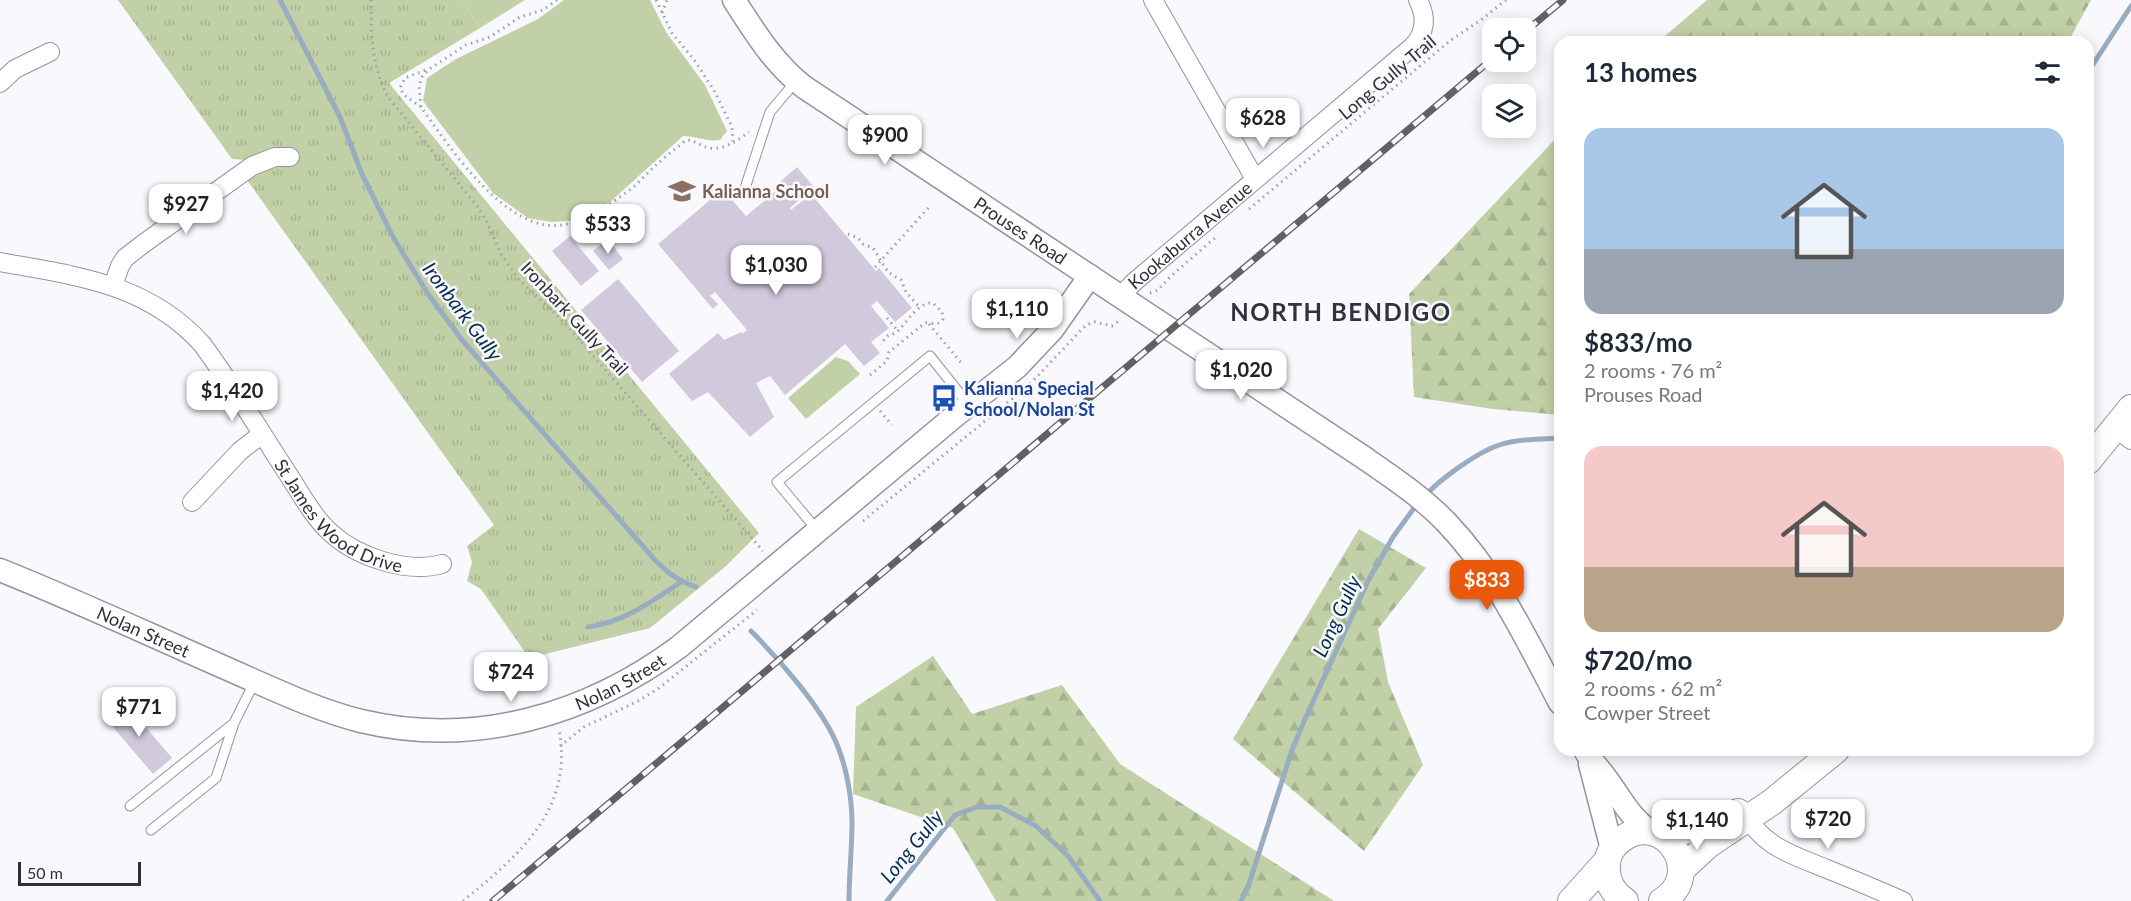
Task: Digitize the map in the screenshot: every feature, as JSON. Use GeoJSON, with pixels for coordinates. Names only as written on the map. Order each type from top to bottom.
{"type":"FeatureCollection","features":[{"type":"Feature","properties":{"kind":"main road"},"geometry":{"type":"LineString","coordinates":[[2094,455],[2126,425]]}},
{"type":"Feature","properties":{"kind":"main road"},"geometry":{"type":"LineString","coordinates":[[1673,891],[1708,845],[1744,815],[1800,778],[1828,756]]}},
{"type":"Feature","properties":{"kind":"main road"},"geometry":{"type":"LineString","coordinates":[[1571,901],[1620,840],[1629,834],[1640,832],[1656,834],[1698,828],[1744,815]]}},
{"type":"Feature","properties":{"kind":"main road"},"geometry":{"type":"LineString","coordinates":[[1656,834],[1670,842],[1680,860],[1673,891]]}},
{"type":"Feature","properties":{"kind":"main road"},"geometry":{"type":"LineString","coordinates":[[1610,855],[1607,874],[1610,886],[1625,901]]}},
{"type":"Feature","properties":{"kind":"street","name":"Prouses Road"},"geometry":{"type":"LineString","coordinates":[[734,0],[759,38],[796,81],[1364,457],[1422,500],[1470,549],[1497,587],[1554,692]]}},
{"type":"Feature","properties":{"kind":"street"},"geometry":{"type":"LineString","coordinates":[[1153,0],[1255,179]]}},
{"type":"Feature","properties":{"kind":"street","name":"Kookaburra Avenue"},"geometry":{"type":"LineString","coordinates":[[1121,296],[1133,283],[1417,42],[1423,32],[1425,20],[1418,0]]}},
{"type":"Feature","properties":{"kind":"street"},"geometry":{"type":"LineString","coordinates":[[0,83],[15,69],[50,52]]}},
{"type":"Feature","properties":{"kind":"street"},"geometry":{"type":"LineString","coordinates":[[113,286],[125,258],[143,244],[252,166],[274,157],[290,157]]}},
{"type":"Feature","properties":{"kind":"street","name":"St James Wood Drive"},"geometry":{"type":"LineString","coordinates":[[0,262],[73,275],[113,286],[159,307],[193,333],[212,357],[318,519],[341,542],[362,553],[406,567],[428,568],[442,564]]}},
{"type":"Feature","properties":{"kind":"street","name":"Nolan Street"},"geometry":{"type":"LineString","coordinates":[[0,570],[255,681],[334,713],[362,721],[391,726],[449,730],[534,719],[579,705],[604,694],[655,665],[679,647],[1017,367],[1041,344],[1090,276]]}},
{"type":"Feature","properties":{"kind":"street"},"geometry":{"type":"LineString","coordinates":[[192,502],[245,446],[262,434]]}},
{"type":"Feature","properties":{"kind":"street"},"geometry":{"type":"LineString","coordinates":[[1586,756],[1610,855]]}},
{"type":"Feature","properties":{"kind":"street"},"geometry":{"type":"LineString","coordinates":[[1588,756],[1608,779],[1640,825],[1656,834]]}},
{"type":"Feature","properties":{"kind":"street"},"geometry":{"type":"LineString","coordinates":[[1744,815],[1764,838],[1788,853],[1903,901]]}},
{"type":"Feature","properties":{"kind":"lane"},"geometry":{"type":"LineString","coordinates":[[746,185],[770,112],[796,81]]}},
{"type":"Feature","properties":{"kind":"lane"},"geometry":{"type":"LineString","coordinates":[[818,531],[777,482],[930,356],[969,405]]}},
{"type":"Feature","properties":{"kind":"lane"},"geometry":{"type":"LineString","coordinates":[[151,830],[216,778],[234,723],[255,681]]}},
{"type":"Feature","properties":{"kind":"lane"},"geometry":{"type":"LineString","coordinates":[[130,806],[234,723]]}},
{"type":"Feature","properties":{"kind":"path","name":"Ironbark Gully Trail"},"geometry":{"type":"LineString","coordinates":[[371,0],[372,40],[381,84],[388,98],[477,206],[510,268],[519,280],[577,337],[776,566]]}},
{"type":"Feature","properties":{"kind":"path"},"geometry":{"type":"LineString","coordinates":[[557,0],[543,10],[520,17],[490,37],[466,45],[428,70],[405,78],[400,88],[404,95],[421,106],[480,184],[500,203],[524,219],[545,224],[565,225],[583,218],[630,190],[686,140],[718,148],[733,143],[768,118]]}},
{"type":"Feature","properties":{"kind":"path"},"geometry":{"type":"LineString","coordinates":[[656,0],[672,33],[695,61],[715,92],[732,127],[733,143]]}},
{"type":"Feature","properties":{"kind":"path"},"geometry":{"type":"LineString","coordinates":[[662,13],[667,0]]}},
{"type":"Feature","properties":{"kind":"path","name":"Long Gully Trail"},"geometry":{"type":"LineString","coordinates":[[1246,211],[1451,40],[1506,0]]}},
{"type":"Feature","properties":{"kind":"path"},"geometry":{"type":"LineString","coordinates":[[421,106],[419,87],[422,77],[428,70]]}},
{"type":"Feature","properties":{"kind":"path"},"geometry":{"type":"LineString","coordinates":[[875,267],[930,206]]}},
{"type":"Feature","properties":{"kind":"path"},"geometry":{"type":"LineString","coordinates":[[1152,292],[1158,290],[1170,277],[1208,246],[1220,231]]}},
{"type":"Feature","properties":{"kind":"path"},"geometry":{"type":"LineString","coordinates":[[848,234],[873,248],[888,272],[901,280],[906,292],[920,308]]}},
{"type":"Feature","properties":{"kind":"path"},"geometry":{"type":"LineString","coordinates":[[870,375],[887,361],[889,352],[925,323],[936,325],[939,323],[943,319],[942,312],[931,303],[920,308],[907,318],[898,331],[886,336],[881,345]]}},
{"type":"Feature","properties":{"kind":"path"},"geometry":{"type":"LineString","coordinates":[[887,318],[898,331]]}},
{"type":"Feature","properties":{"kind":"path"},"geometry":{"type":"LineString","coordinates":[[928,323],[963,365]]}},
{"type":"Feature","properties":{"kind":"path"},"geometry":{"type":"LineString","coordinates":[[873,403],[892,425]]}},
{"type":"Feature","properties":{"kind":"path"},"geometry":{"type":"LineString","coordinates":[[464,901],[515,856],[544,821],[559,781],[559,731]]}},
{"type":"Feature","properties":{"kind":"green space"},"geometry":{"type":"Polygon","coordinates":[[[118,0],[462,0],[480,28],[389,83],[759,533],[726,566],[650,628],[529,658],[481,589],[467,581],[472,562],[467,546],[494,525],[247,180],[248,160],[232,159],[118,0]]]}},
{"type":"Feature","properties":{"kind":"green space"},"geometry":{"type":"Polygon","coordinates":[[[462,0],[525,0],[480,28],[462,0]]]}},
{"type":"Feature","properties":{"kind":"green space"},"geometry":{"type":"Polygon","coordinates":[[[564,0],[650,0],[666,32],[705,85],[727,131],[720,140],[683,136],[610,202],[569,221],[551,222],[528,218],[493,193],[423,101],[427,78],[456,59],[538,19],[564,0]]]}},
{"type":"Feature","properties":{"kind":"green space"},"geometry":{"type":"Polygon","coordinates":[[[1707,0],[2091,0],[2071,36],[1665,36],[1707,0]]]}},
{"type":"Feature","properties":{"kind":"green space"},"geometry":{"type":"Polygon","coordinates":[[[1554,140],[1554,414],[1493,409],[1414,397],[1409,294],[1554,140]]]}},
{"type":"Feature","properties":{"kind":"green space"},"geometry":{"type":"Polygon","coordinates":[[[836,357],[848,361],[860,374],[806,419],[788,398],[836,357]]]}},
{"type":"Feature","properties":{"kind":"green space"},"geometry":{"type":"Polygon","coordinates":[[[1359,529],[1426,568],[1378,629],[1388,682],[1423,765],[1364,851],[1233,739],[1359,529]]]}},
{"type":"Feature","properties":{"kind":"green space"},"geometry":{"type":"Polygon","coordinates":[[[933,656],[972,714],[1062,685],[1120,764],[1334,901],[996,901],[953,828],[853,794],[856,707],[933,656]]]}},
{"type":"Feature","properties":{"kind":"building"},"geometry":{"type":"Polygon","coordinates":[[[797,167],[814,187],[790,208],[791,210],[811,194],[876,271],[879,268],[912,308],[895,322],[877,301],[871,306],[889,328],[871,342],[880,353],[864,366],[845,344],[785,395],[770,376],[756,383],[774,417],[750,437],[708,392],[692,401],[669,374],[718,333],[724,340],[747,330],[715,292],[710,296],[718,304],[713,309],[658,244],[723,189],[746,216],[776,191],[773,188],[797,167]]]}},
{"type":"Feature","properties":{"kind":"building"},"geometry":{"type":"Polygon","coordinates":[[[570,236],[599,271],[581,286],[552,251],[570,236]]]}},
{"type":"Feature","properties":{"kind":"building"},"geometry":{"type":"Polygon","coordinates":[[[608,239],[623,259],[609,270],[593,251],[608,239]]]}},
{"type":"Feature","properties":{"kind":"building"},"geometry":{"type":"Polygon","coordinates":[[[618,279],[679,351],[642,382],[581,310],[618,279]]]}},
{"type":"Feature","properties":{"kind":"building"},"geometry":{"type":"Polygon","coordinates":[[[125,703],[172,758],[153,774],[106,719],[125,703]]]}},
{"type":"Feature","properties":{"kind":"waterway","name":"Ironbark Gully"},"geometry":{"type":"LineString","coordinates":[[280,0],[340,117],[362,174],[393,237],[428,294],[462,340],[655,560],[674,576],[696,587]]}},
{"type":"Feature","properties":{"kind":"waterway","name":"Long Gully"},"geometry":{"type":"LineString","coordinates":[[2094,63],[2131,6]]}},
{"type":"Feature","properties":{"kind":"waterway","name":"Long Gully"},"geometry":{"type":"LineString","coordinates":[[1426,495],[1440,481],[1460,467],[1499,445],[1554,438]]}},
{"type":"Feature","properties":{"kind":"waterway","name":"Long Gully"},"geometry":{"type":"LineString","coordinates":[[1241,901],[1248,887],[1292,750],[1305,719],[1368,581],[1393,537],[1417,504]]}},
{"type":"Feature","properties":{"kind":"waterway"},"geometry":{"type":"LineString","coordinates":[[588,627],[625,616],[681,582]]}},
{"type":"Feature","properties":{"kind":"waterway","name":"Ironbark Gully"},"geometry":{"type":"LineString","coordinates":[[751,631],[812,701],[838,747],[850,794],[852,814],[849,901]]}},
{"type":"Feature","properties":{"kind":"waterway","name":"Long Gully"},"geometry":{"type":"LineString","coordinates":[[887,901],[955,815],[977,807],[1000,807],[1036,826],[1068,856],[1100,901]]}},
{"type":"Feature","properties":{"kind":"railway"},"geometry":{"type":"LineString","coordinates":[[1536,23],[1563,0]]}},
{"type":"Feature","properties":{"kind":"railway"},"geometry":{"type":"LineString","coordinates":[[493,901],[1482,67]]}},
{"type":"Feature","properties":{"kind":"place","name":"Kalianna School"},"geometry":{"type":"Point","coordinates":[682,191]}},
{"type":"Feature","properties":{"kind":"place","name":"Kalianna Special School/Nolan St"},"geometry":{"type":"Point","coordinates":[944,398]}},
{"type":"Feature","properties":{"kind":"district","name":"NORTH BENDIGO"},"geometry":{"type":"Point","coordinates":[1341,311]}}]}
